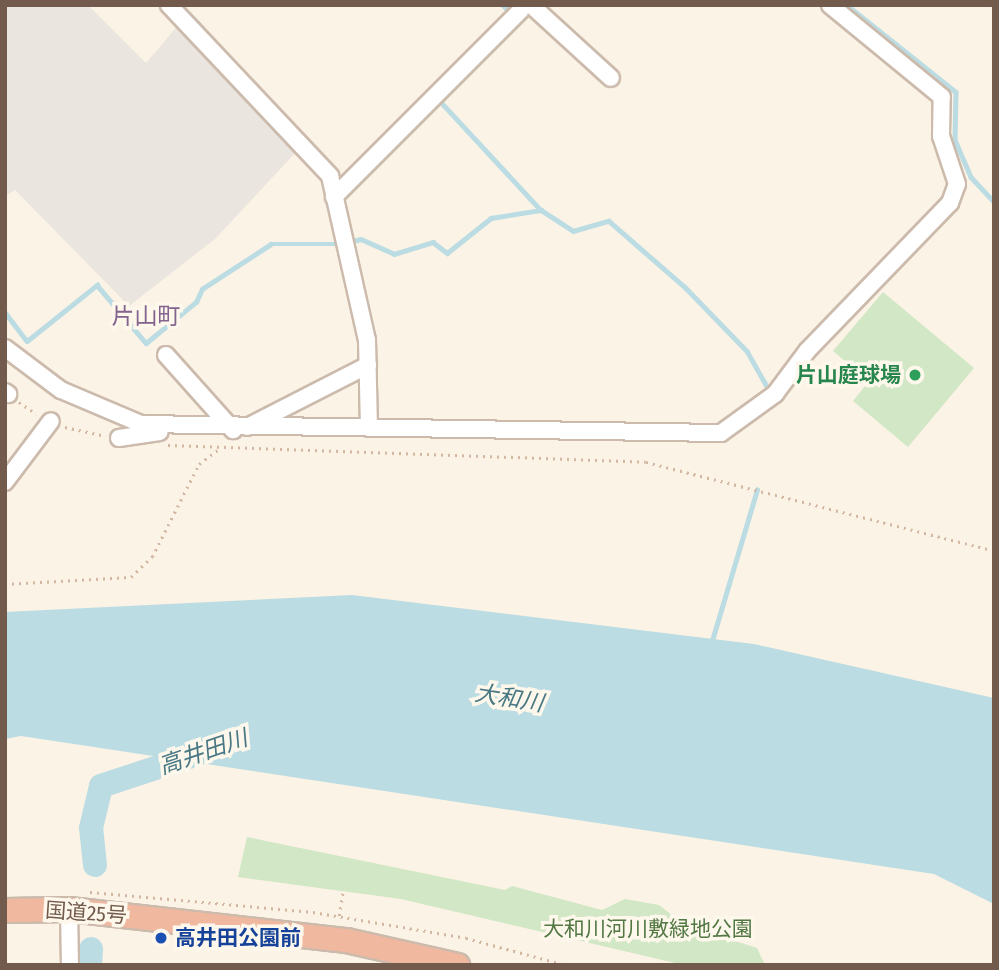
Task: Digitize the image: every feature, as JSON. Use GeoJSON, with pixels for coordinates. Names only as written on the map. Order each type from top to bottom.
{"type":"FeatureCollection","features":[{"type":"Feature","properties":{"kind":"highway","name":"国道25号"},"geometry":{"type":"LineString","coordinates":[[5,910],[69,909],[346,940],[457,965]]}},
{"type":"Feature","properties":{"kind":"street"},"geometry":{"type":"LineString","coordinates":[[169,5],[330,176],[368,365],[369,428]]}},
{"type":"Feature","properties":{"kind":"street"},"geometry":{"type":"LineString","coordinates":[[5,348],[108,414],[187,428],[721,433],[775,394],[807,351],[950,203],[957,184],[942,136],[942,97],[830,5]]}},
{"type":"Feature","properties":{"kind":"street"},"geometry":{"type":"LineString","coordinates":[[334,197],[524,6],[611,78]]}},
{"type":"Feature","properties":{"kind":"street"},"geometry":{"type":"LineString","coordinates":[[166,355],[237,430]]}},
{"type":"Feature","properties":{"kind":"street"},"geometry":{"type":"LineString","coordinates":[[237,430],[368,365]]}},
{"type":"Feature","properties":{"kind":"street"},"geometry":{"type":"LineString","coordinates":[[5,482],[51,421]]}},
{"type":"Feature","properties":{"kind":"street"},"geometry":{"type":"LineString","coordinates":[[119,438],[187,428]]}},
{"type":"Feature","properties":{"kind":"street"},"geometry":{"type":"LineString","coordinates":[[69,909],[71,965]]}},
{"type":"Feature","properties":{"kind":"path"},"geometry":{"type":"LineString","coordinates":[[6,393],[51,421],[119,438]]}},
{"type":"Feature","properties":{"kind":"path"},"geometry":{"type":"LineString","coordinates":[[156,443],[220,448],[415,449],[646,462],[994,551]]}},
{"type":"Feature","properties":{"kind":"path"},"geometry":{"type":"LineString","coordinates":[[5,584],[131,577],[152,557],[198,464],[220,448]]}},
{"type":"Feature","properties":{"kind":"path"},"geometry":{"type":"LineString","coordinates":[[339,916],[343,891]]}},
{"type":"Feature","properties":{"kind":"shaded area"},"geometry":{"type":"Polygon","coordinates":[[[5,5],[88,5],[146,63],[180,23],[297,151],[215,239],[129,306],[15,190],[5,196],[5,5]]]}},
{"type":"Feature","properties":{"kind":"green space","name":"片山庭球場"},"geometry":{"type":"Polygon","coordinates":[[[883,292],[974,368],[908,447],[853,401],[869,381],[833,351],[883,292]]]}},
{"type":"Feature","properties":{"kind":"green space","name":"大和川河川敷緑地公園"},"geometry":{"type":"Polygon","coordinates":[[[247,837],[505,890],[512,886],[602,910],[625,899],[659,905],[685,925],[757,948],[765,965],[684,965],[401,899],[238,877],[247,837]]]}},
{"type":"Feature","properties":{"kind":"water","name":"大和川"},"geometry":{"type":"Polygon","coordinates":[[[352,595],[754,644],[994,698],[994,904],[934,874],[21,736],[5,739],[5,612],[352,595]]]}},
{"type":"Feature","properties":{"kind":"waterway"},"geometry":{"type":"LineString","coordinates":[[503,5],[509,11]]}},
{"type":"Feature","properties":{"kind":"waterway"},"geometry":{"type":"LineString","coordinates":[[847,5],[956,92],[955,140],[971,177],[994,202]]}},
{"type":"Feature","properties":{"kind":"waterway"},"geometry":{"type":"LineString","coordinates":[[196,21],[259,90]]}},
{"type":"Feature","properties":{"kind":"waterway"},"geometry":{"type":"LineString","coordinates":[[439,100],[541,210],[573,231],[609,221],[685,287],[747,351],[769,390]]}},
{"type":"Feature","properties":{"kind":"waterway"},"geometry":{"type":"LineString","coordinates":[[349,242],[361,239],[394,254],[433,242],[447,253],[491,218],[541,210]]}},
{"type":"Feature","properties":{"kind":"waterway"},"geometry":{"type":"LineString","coordinates":[[5,312],[27,341],[97,285],[146,343],[196,302],[202,289],[271,244],[337,244]]}},
{"type":"Feature","properties":{"kind":"waterway"},"geometry":{"type":"LineString","coordinates":[[711,644],[757,490]]}},
{"type":"Feature","properties":{"kind":"waterway","name":"高井田川"},"geometry":{"type":"LineString","coordinates":[[95,865],[91,828],[101,786],[213,749]]}},
{"type":"Feature","properties":{"kind":"waterway","name":"高井田川"},"geometry":{"type":"LineString","coordinates":[[90,965],[91,949]]}},
{"type":"Feature","properties":{"kind":"place","name":"片山庭球場"},"geometry":{"type":"Point","coordinates":[915,375]}},
{"type":"Feature","properties":{"kind":"place","name":"高井田公園前"},"geometry":{"type":"Point","coordinates":[161,938]}},
{"type":"Feature","properties":{"kind":"district","name":"片山町"},"geometry":{"type":"Point","coordinates":[146,316]}}]}
